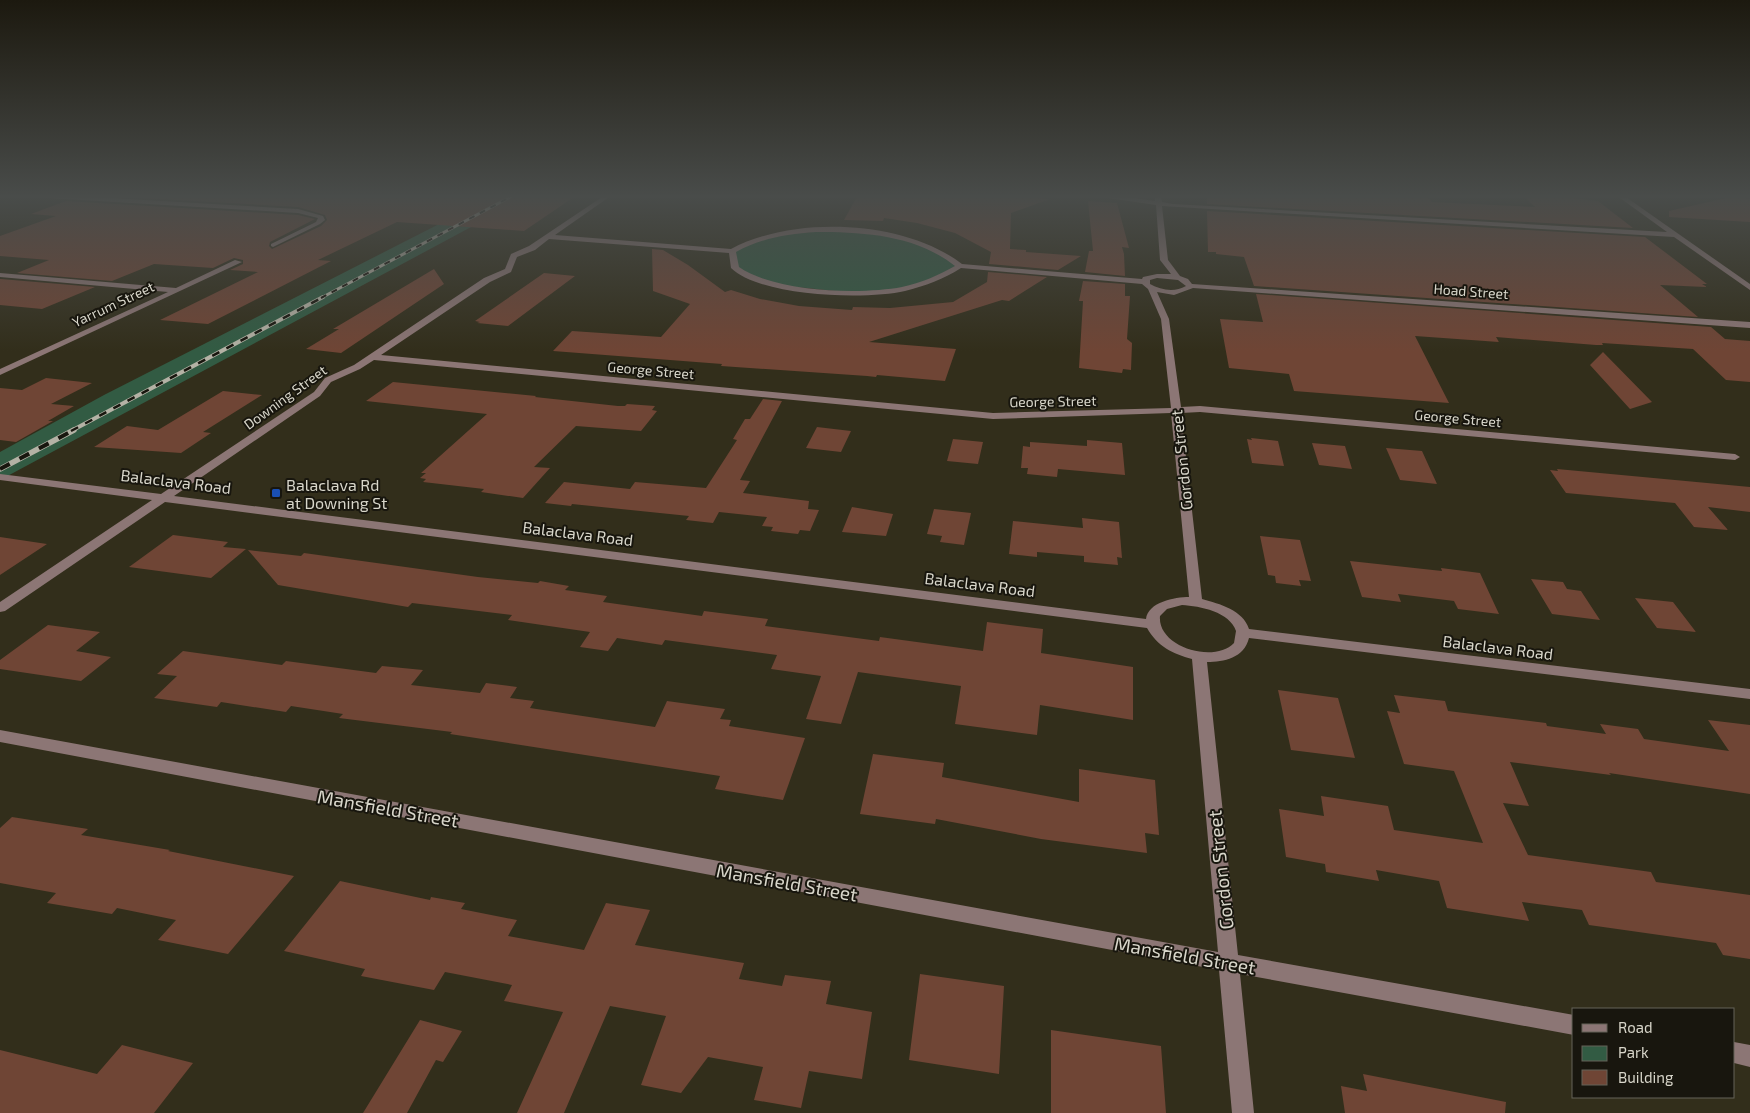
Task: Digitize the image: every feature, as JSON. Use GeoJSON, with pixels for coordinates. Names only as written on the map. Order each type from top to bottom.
{"type":"FeatureCollection","features":[{"type":"Feature","properties":{"kind":"street","name":"Downing Street"},"geometry":{"type":"LineString","coordinates":[[0,608],[317,394],[328,380],[357,367],[487,280],[508,270],[514,256],[534,247]]}},
{"type":"Feature","properties":{"kind":"street"},"geometry":{"type":"LineString","coordinates":[[679,247],[732,251],[740,247]]}},
{"type":"Feature","properties":{"kind":"street"},"geometry":{"type":"LineString","coordinates":[[930,247],[952,258],[960,266]]}},
{"type":"Feature","properties":{"kind":"street"},"geometry":{"type":"LineString","coordinates":[[1163,247],[1164,260],[1178,278]]}},
{"type":"Feature","properties":{"kind":"street"},"geometry":{"type":"LineString","coordinates":[[1693,247],[1750,288]]}},
{"type":"Feature","properties":{"kind":"street"},"geometry":{"type":"LineString","coordinates":[[732,251],[735,268],[750,278],[799,288],[834,291],[902,289],[943,276],[960,266],[1149,282],[1169,292],[1187,290],[1191,286],[1188,282],[1178,278],[1164,276],[1149,282]]}},
{"type":"Feature","properties":{"kind":"street"},"geometry":{"type":"LineString","coordinates":[[1149,282],[1164,260]]}},
{"type":"Feature","properties":{"kind":"street","name":"Yarrum Street"},"geometry":{"type":"LineString","coordinates":[[0,372],[238,262]]}},
{"type":"Feature","properties":{"kind":"street"},"geometry":{"type":"LineString","coordinates":[[0,275],[176,290]]}},
{"type":"Feature","properties":{"kind":"street","name":"Gordon Street"},"geometry":{"type":"LineString","coordinates":[[1149,282],[1165,319],[1196,601]]}},
{"type":"Feature","properties":{"kind":"street","name":"Hoad Street"},"geometry":{"type":"LineString","coordinates":[[1191,286],[1750,324]]}},
{"type":"Feature","properties":{"kind":"street","name":"Gordon Street"},"geometry":{"type":"LineString","coordinates":[[1165,319],[1168,303],[1172,297],[1181,291]]}},
{"type":"Feature","properties":{"kind":"street","name":"George Street"},"geometry":{"type":"LineString","coordinates":[[372,357],[993,416],[1200,409],[1735,457]]}},
{"type":"Feature","properties":{"kind":"street","name":"Balaclava Road"},"geometry":{"type":"LineString","coordinates":[[0,477],[1152,624]]}},
{"type":"Feature","properties":{"kind":"street"},"geometry":{"type":"LineString","coordinates":[[1182,601],[1196,601],[1224,610],[1238,623],[1243,637],[1240,645],[1232,652],[1221,656],[1199,656],[1183,653],[1164,642],[1156,633],[1152,624],[1154,615],[1164,605],[1182,601]]}},
{"type":"Feature","properties":{"kind":"street","name":"Balaclava Road"},"geometry":{"type":"LineString","coordinates":[[1242,634],[1750,694]]}},
{"type":"Feature","properties":{"kind":"street","name":"Gordon Street"},"geometry":{"type":"LineString","coordinates":[[1199,656],[1243,1113]]}},
{"type":"Feature","properties":{"kind":"street","name":"Mansfield Street"},"geometry":{"type":"LineString","coordinates":[[0,736],[1572,1025]]}},
{"type":"Feature","properties":{"kind":"street"},"geometry":{"type":"LineString","coordinates":[[1735,1053],[1750,1056]]}},
{"type":"Feature","properties":{"kind":"green space"},"geometry":{"type":"Polygon","coordinates":[[[394,247],[434,247],[0,480],[0,452],[104,395],[394,247]]]}},
{"type":"Feature","properties":{"kind":"green space"},"geometry":{"type":"Polygon","coordinates":[[[742,247],[933,247],[947,255],[960,266],[924,282],[905,287],[867,291],[828,290],[782,286],[764,281],[735,268],[732,251],[742,247]]]}},
{"type":"Feature","properties":{"kind":"building"},"geometry":{"type":"Polygon","coordinates":[[[0,247],[270,247],[272,249],[276,247],[345,247],[318,260],[331,261],[208,324],[160,320],[258,272],[230,270],[243,264],[243,260],[234,258],[213,268],[154,264],[112,281],[17,273],[49,260],[0,256],[0,247]]]}},
{"type":"Feature","properties":{"kind":"building"},"geometry":{"type":"Polygon","coordinates":[[[981,247],[1010,247],[1010,249],[1026,250],[1026,252],[1081,256],[1058,270],[989,264],[991,252],[981,247]]]}},
{"type":"Feature","properties":{"kind":"building"},"geometry":{"type":"Polygon","coordinates":[[[1093,247],[1129,247],[1122,247],[1125,276],[1085,272],[1089,251],[1093,251],[1093,247]]]}},
{"type":"Feature","properties":{"kind":"building"},"geometry":{"type":"Polygon","coordinates":[[[1208,247],[1658,247],[1707,284],[1702,284],[1707,287],[1660,285],[1698,317],[1254,286],[1244,257],[1208,252],[1208,247]]]}},
{"type":"Feature","properties":{"kind":"building"},"geometry":{"type":"Polygon","coordinates":[[[652,249],[663,250],[688,265],[725,292],[731,290],[760,299],[799,306],[852,310],[853,307],[890,308],[953,302],[987,282],[988,272],[1047,277],[1009,301],[1002,300],[869,342],[956,349],[945,381],[721,366],[722,364],[553,351],[572,331],[661,337],[690,304],[653,291],[652,249]]]}},
{"type":"Feature","properties":{"kind":"building"},"geometry":{"type":"Polygon","coordinates":[[[434,269],[444,284],[341,353],[306,349],[339,329],[333,329],[434,269]]]}},
{"type":"Feature","properties":{"kind":"building"},"geometry":{"type":"Polygon","coordinates":[[[544,273],[575,276],[508,326],[477,323],[480,322],[475,321],[544,273]]]}},
{"type":"Feature","properties":{"kind":"building"},"geometry":{"type":"Polygon","coordinates":[[[0,279],[95,287],[42,309],[0,305],[0,279]]]}},
{"type":"Feature","properties":{"kind":"building"},"geometry":{"type":"Polygon","coordinates":[[[1083,281],[1125,284],[1125,296],[1130,296],[1127,339],[1132,343],[1131,370],[1123,369],[1122,373],[1079,368],[1083,301],[1079,301],[1083,281]]]}},
{"type":"Feature","properties":{"kind":"building"},"geometry":{"type":"Polygon","coordinates":[[[1256,294],[1711,327],[1725,339],[1750,341],[1750,382],[1726,380],[1693,349],[1602,343],[1603,345],[1596,345],[1496,337],[1499,342],[1415,336],[1449,403],[1294,391],[1289,374],[1229,368],[1220,319],[1263,322],[1256,294]]]}},
{"type":"Feature","properties":{"kind":"building"},"geometry":{"type":"Polygon","coordinates":[[[1603,352],[1652,402],[1630,409],[1590,365],[1603,352]]]}},
{"type":"Feature","properties":{"kind":"building"},"geometry":{"type":"Polygon","coordinates":[[[46,378],[92,383],[51,404],[74,406],[48,421],[53,421],[16,442],[0,440],[0,388],[22,390],[46,378]]]}},
{"type":"Feature","properties":{"kind":"building"},"geometry":{"type":"Polygon","coordinates":[[[393,382],[618,406],[625,406],[627,404],[655,406],[652,410],[657,411],[641,431],[576,426],[534,467],[550,468],[523,498],[481,492],[484,489],[423,482],[426,479],[420,478],[426,473],[421,473],[487,414],[366,401],[393,382]]]}},
{"type":"Feature","properties":{"kind":"building"},"geometry":{"type":"Polygon","coordinates":[[[223,391],[262,395],[203,432],[211,433],[181,453],[94,447],[127,426],[158,430],[223,391]]]}},
{"type":"Feature","properties":{"kind":"building"},"geometry":{"type":"Polygon","coordinates":[[[763,399],[782,401],[740,480],[750,481],[743,493],[809,501],[808,509],[819,510],[810,531],[800,530],[798,534],[771,531],[773,527],[762,526],[767,517],[719,512],[713,523],[686,520],[689,516],[545,503],[564,482],[630,489],[635,482],[706,488],[737,440],[733,439],[745,419],[750,419],[763,399]]]}},
{"type":"Feature","properties":{"kind":"building"},"geometry":{"type":"Polygon","coordinates":[[[817,427],[851,431],[841,452],[806,448],[817,427]]]}},
{"type":"Feature","properties":{"kind":"building"},"geometry":{"type":"Polygon","coordinates":[[[1251,438],[1278,441],[1284,466],[1252,463],[1247,439],[1252,440],[1251,438]]]}},
{"type":"Feature","properties":{"kind":"building"},"geometry":{"type":"Polygon","coordinates":[[[953,439],[983,442],[978,464],[947,461],[953,439]]]}},
{"type":"Feature","properties":{"kind":"building"},"geometry":{"type":"Polygon","coordinates":[[[1087,440],[1122,443],[1125,475],[1058,469],[1057,477],[1027,474],[1028,468],[1021,468],[1023,446],[1030,447],[1030,442],[1087,446],[1087,440]]]}},
{"type":"Feature","properties":{"kind":"building"},"geometry":{"type":"Polygon","coordinates":[[[1312,443],[1345,446],[1352,469],[1319,465],[1312,443]]]}},
{"type":"Feature","properties":{"kind":"building"},"geometry":{"type":"Polygon","coordinates":[[[1386,448],[1422,451],[1437,484],[1400,480],[1386,448]]]}},
{"type":"Feature","properties":{"kind":"building"},"geometry":{"type":"Polygon","coordinates":[[[1557,469],[1750,487],[1750,512],[1708,507],[1728,530],[1694,527],[1675,503],[1566,493],[1550,470],[1558,471],[1557,469]]]}},
{"type":"Feature","properties":{"kind":"building"},"geometry":{"type":"Polygon","coordinates":[[[852,507],[893,514],[886,536],[842,532],[852,507]]]}},
{"type":"Feature","properties":{"kind":"building"},"geometry":{"type":"Polygon","coordinates":[[[934,509],[971,513],[964,545],[940,542],[942,536],[927,534],[934,509]]]}},
{"type":"Feature","properties":{"kind":"building"},"geometry":{"type":"Polygon","coordinates":[[[1082,518],[1119,522],[1122,558],[1117,557],[1118,565],[1084,562],[1084,556],[1037,552],[1037,557],[1009,554],[1013,521],[1083,528],[1082,518]]]}},
{"type":"Feature","properties":{"kind":"building"},"geometry":{"type":"Polygon","coordinates":[[[173,535],[228,542],[223,547],[246,549],[211,578],[129,567],[173,535]]]}},
{"type":"Feature","properties":{"kind":"building"},"geometry":{"type":"Polygon","coordinates":[[[1260,536],[1300,540],[1311,581],[1299,580],[1301,586],[1276,583],[1275,576],[1268,575],[1260,536]]]}},
{"type":"Feature","properties":{"kind":"building"},"geometry":{"type":"Polygon","coordinates":[[[0,537],[47,544],[0,575],[0,537]]]}},
{"type":"Feature","properties":{"kind":"building"},"geometry":{"type":"Polygon","coordinates":[[[248,550],[301,556],[304,553],[478,577],[538,583],[540,581],[569,586],[565,590],[607,596],[603,602],[702,616],[704,611],[768,619],[765,626],[879,641],[880,637],[983,651],[987,622],[1043,629],[1041,653],[1133,667],[1133,720],[1040,705],[1037,735],[955,724],[961,686],[858,672],[841,724],[806,719],[821,676],[771,669],[777,655],[665,640],[662,645],[617,638],[608,651],[580,647],[590,632],[508,620],[512,615],[412,603],[408,607],[278,585],[248,550]]]}},
{"type":"Feature","properties":{"kind":"building"},"geometry":{"type":"Polygon","coordinates":[[[1350,561],[1442,571],[1441,568],[1480,573],[1499,614],[1458,609],[1454,601],[1398,594],[1401,602],[1362,597],[1350,561]]]}},
{"type":"Feature","properties":{"kind":"building"},"geometry":{"type":"Polygon","coordinates":[[[1531,579],[1563,582],[1567,589],[1581,591],[1600,620],[1552,614],[1531,579]]]}},
{"type":"Feature","properties":{"kind":"building"},"geometry":{"type":"Polygon","coordinates":[[[1635,598],[1673,602],[1696,632],[1657,628],[1635,598]]]}},
{"type":"Feature","properties":{"kind":"building"},"geometry":{"type":"Polygon","coordinates":[[[48,625],[100,632],[76,651],[111,657],[81,681],[0,669],[0,660],[48,625]]]}},
{"type":"Feature","properties":{"kind":"building"},"geometry":{"type":"Polygon","coordinates":[[[183,651],[282,665],[286,661],[376,673],[382,666],[423,670],[411,685],[480,693],[486,683],[517,687],[510,698],[534,701],[530,708],[655,727],[667,701],[725,709],[720,719],[731,720],[729,726],[805,738],[783,800],[715,789],[720,776],[450,734],[452,732],[339,718],[343,714],[291,706],[286,712],[221,702],[217,707],[154,698],[177,676],[157,674],[183,651]]]}},
{"type":"Feature","properties":{"kind":"building"},"geometry":{"type":"Polygon","coordinates":[[[1278,690],[1338,698],[1355,758],[1291,750],[1278,690]]]}},
{"type":"Feature","properties":{"kind":"building"},"geometry":{"type":"Polygon","coordinates":[[[1394,695],[1445,701],[1448,711],[1546,723],[1547,726],[1606,734],[1600,724],[1638,729],[1644,739],[1729,751],[1708,720],[1750,725],[1750,794],[1609,773],[1611,775],[1510,762],[1529,806],[1503,803],[1528,855],[1651,872],[1656,882],[1750,895],[1750,959],[1723,955],[1716,943],[1589,925],[1582,910],[1522,902],[1529,921],[1447,908],[1439,881],[1376,870],[1379,881],[1326,872],[1325,864],[1286,857],[1279,809],[1324,816],[1321,796],[1388,806],[1394,830],[1483,843],[1454,771],[1404,764],[1387,711],[1400,713],[1394,695]]]}},
{"type":"Feature","properties":{"kind":"building"},"geometry":{"type":"Polygon","coordinates":[[[873,754],[944,763],[942,777],[1079,802],[1079,769],[1155,780],[1159,835],[1145,833],[1147,853],[1041,839],[936,819],[935,824],[860,814],[873,754]]]}},
{"type":"Feature","properties":{"kind":"building"},"geometry":{"type":"Polygon","coordinates":[[[12,817],[88,829],[81,835],[170,850],[168,851],[294,876],[228,954],[158,940],[176,920],[117,908],[112,914],[47,903],[56,893],[0,883],[0,828],[12,817]]]}},
{"type":"Feature","properties":{"kind":"building"},"geometry":{"type":"Polygon","coordinates":[[[340,881],[430,900],[431,897],[465,903],[461,909],[517,920],[508,936],[584,950],[606,903],[650,910],[635,945],[744,963],[739,979],[782,986],[785,975],[831,981],[826,1004],[872,1012],[862,1079],[809,1071],[801,1108],[754,1100],[763,1067],[708,1057],[681,1093],[641,1085],[666,1016],[610,1006],[564,1113],[517,1113],[563,1012],[504,1001],[512,985],[445,972],[434,990],[361,976],[365,969],[284,951],[340,881]]]}},
{"type":"Feature","properties":{"kind":"building"},"geometry":{"type":"Polygon","coordinates":[[[920,974],[1004,986],[999,1074],[909,1060],[920,974]]]}},
{"type":"Feature","properties":{"kind":"building"},"geometry":{"type":"Polygon","coordinates":[[[420,1020],[462,1031],[443,1062],[436,1060],[407,1113],[363,1113],[420,1020]]]}},
{"type":"Feature","properties":{"kind":"building"},"geometry":{"type":"Polygon","coordinates":[[[1051,1030],[1161,1046],[1166,1113],[1051,1113],[1051,1030]]]}},
{"type":"Feature","properties":{"kind":"building"},"geometry":{"type":"Polygon","coordinates":[[[122,1045],[193,1063],[154,1113],[0,1113],[0,1050],[97,1074],[122,1045]]]}},
{"type":"Feature","properties":{"kind":"building"},"geometry":{"type":"Polygon","coordinates":[[[1363,1074],[1506,1102],[1505,1113],[1345,1113],[1341,1086],[1367,1091],[1363,1074]]]}},
{"type":"Feature","properties":{"kind":"railway"},"geometry":{"type":"LineString","coordinates":[[321,298],[417,247]]}},
{"type":"Feature","properties":{"kind":"railway"},"geometry":{"type":"LineString","coordinates":[[71,431],[323,297]]}},
{"type":"Feature","properties":{"kind":"railway"},"geometry":{"type":"LineString","coordinates":[[0,469],[74,430]]}},
{"type":"Feature","properties":{"kind":"place","name":"Balaclava Rd at Downing St"},"geometry":{"type":"Point","coordinates":[276,493]}}]}
